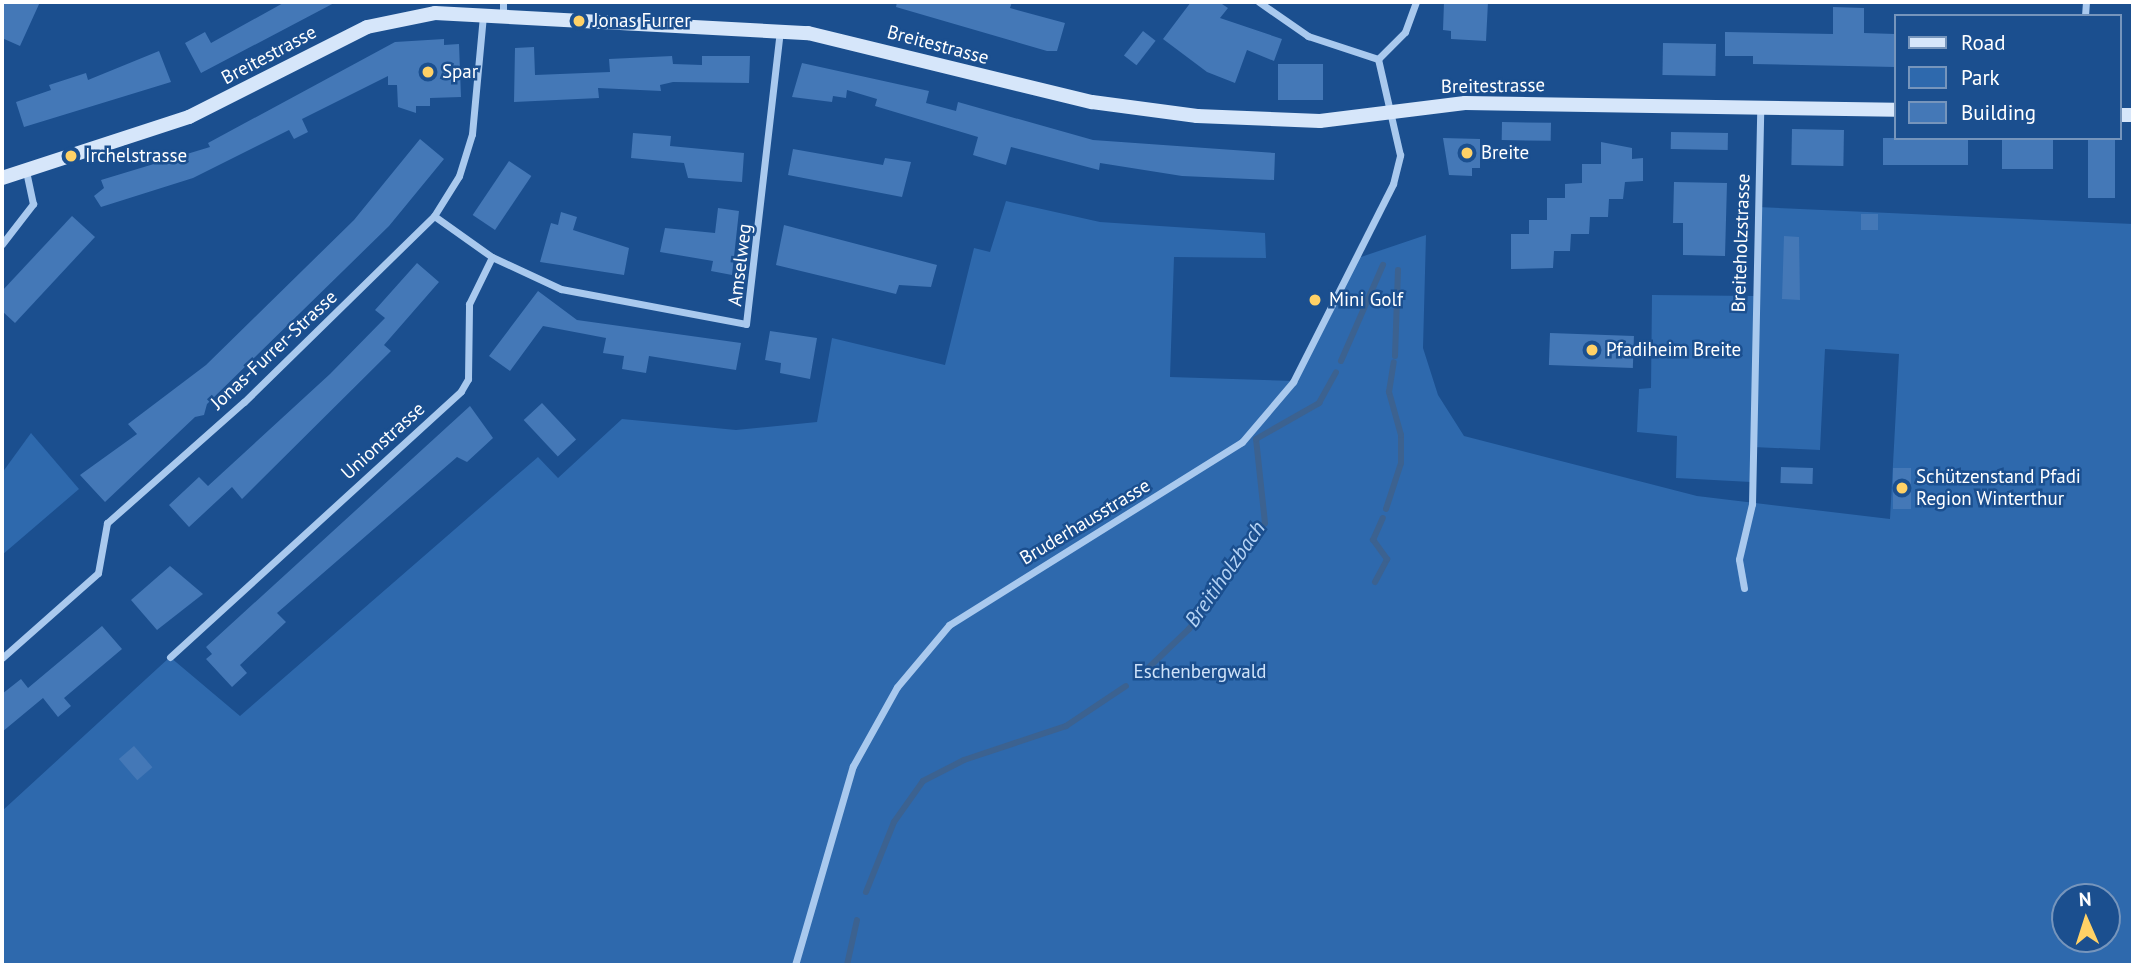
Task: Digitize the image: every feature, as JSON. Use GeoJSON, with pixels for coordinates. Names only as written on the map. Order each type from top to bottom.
{"type":"FeatureCollection","features":[{"type":"Feature","properties":{"kind":"main road","name":"Breitestrasse"},"geometry":{"type":"LineString","coordinates":[[2,178],[189,117],[367,27],[418,14],[483,13],[503,8],[780,29],[1136,110],[1320,121],[1465,103],[1894,110]]}},
{"type":"Feature","properties":{"kind":"street"},"geometry":{"type":"LineString","coordinates":[[1259,2],[1308,36],[1378,59],[1405,33],[1416,2]]}},
{"type":"Feature","properties":{"kind":"street","name":"Jonas-Furrer-Strasse"},"geometry":{"type":"LineString","coordinates":[[2,658],[98,573],[107,523],[244,402],[434,216],[459,176],[472,134],[483,13]]}},
{"type":"Feature","properties":{"kind":"street","name":"Amselweg"},"geometry":{"type":"LineString","coordinates":[[492,257],[561,289],[746,324],[780,29]]}},
{"type":"Feature","properties":{"kind":"street","name":"Bruderhausstrasse"},"geometry":{"type":"LineString","coordinates":[[795,965],[853,766],[897,687],[948,625],[1242,442],[1276,404],[1393,184],[1400,155],[1394,113],[1378,59]]}},
{"type":"Feature","properties":{"kind":"street","name":"Breiteholzstrasse"},"geometry":{"type":"LineString","coordinates":[[1744,588],[1739,559],[1752,504],[1760,107]]}},
{"type":"Feature","properties":{"kind":"street"},"geometry":{"type":"LineString","coordinates":[[2,244],[33,204],[26,170]]}},
{"type":"Feature","properties":{"kind":"street"},"geometry":{"type":"LineString","coordinates":[[434,216],[492,257]]}},
{"type":"Feature","properties":{"kind":"street","name":"Unionstrasse"},"geometry":{"type":"LineString","coordinates":[[170,657],[461,391],[468,379],[469,304],[492,257]]}},
{"type":"Feature","properties":{"kind":"green space","name":"Eschenbergwald"},"geometry":{"type":"Polygon","coordinates":[[[1006,201],[1100,222],[1265,233],[1266,258],[1174,257],[1170,377],[1293,381],[1358,258],[1426,235],[1423,348],[1438,395],[1464,436],[1697,496],[1890,519],[1899,354],[1825,349],[1820,450],[1753,447],[1751,482],[1676,478],[1677,436],[1637,432],[1639,389],[1651,388],[1652,295],[1755,296],[1758,207],[2133,224],[2133,965],[2,965],[2,811],[170,657],[240,716],[538,457],[558,478],[622,419],[736,430],[817,422],[832,338],[945,365],[974,248],[990,252],[1006,201]]]}},
{"type":"Feature","properties":{"kind":"green space"},"geometry":{"type":"Polygon","coordinates":[[[31,433],[79,489],[2,555],[2,473],[31,433]]]}},
{"type":"Feature","properties":{"kind":"building"},"geometry":{"type":"Polygon","coordinates":[[[2,2],[40,2],[20,46],[2,38],[2,2]]]}},
{"type":"Feature","properties":{"kind":"building"},"geometry":{"type":"Polygon","coordinates":[[[285,2],[336,2],[201,73],[185,43],[205,32],[211,43],[285,2]]]}},
{"type":"Feature","properties":{"kind":"building"},"geometry":{"type":"Polygon","coordinates":[[[897,2],[1012,2],[1010,8],[1065,23],[1057,51],[1047,51],[896,7],[897,2]]]}},
{"type":"Feature","properties":{"kind":"building"},"geometry":{"type":"Polygon","coordinates":[[[1191,2],[1219,2],[1228,8],[1220,18],[1282,39],[1274,61],[1247,50],[1235,83],[1207,72],[1163,39],[1191,2]]]}},
{"type":"Feature","properties":{"kind":"building"},"geometry":{"type":"Polygon","coordinates":[[[1444,2],[1488,2],[1486,41],[1451,39],[1451,31],[1443,30],[1444,2]]]}},
{"type":"Feature","properties":{"kind":"building"},"geometry":{"type":"Polygon","coordinates":[[[1833,7],[1864,8],[1864,33],[1894,34],[1894,67],[1753,64],[1753,56],[1725,56],[1725,32],[1833,34],[1833,7]]]}},
{"type":"Feature","properties":{"kind":"building"},"geometry":{"type":"Polygon","coordinates":[[[1143,31],[1156,41],[1137,65],[1124,55],[1143,31]]]}},
{"type":"Feature","properties":{"kind":"building"},"geometry":{"type":"Polygon","coordinates":[[[444,39],[444,45],[459,44],[461,97],[430,98],[430,106],[416,106],[416,113],[398,107],[397,85],[388,85],[388,76],[302,119],[308,132],[294,139],[289,130],[193,178],[101,207],[94,196],[104,188],[101,180],[210,147],[208,143],[395,42],[444,39]]]}},
{"type":"Feature","properties":{"kind":"building"},"geometry":{"type":"Polygon","coordinates":[[[1663,43],[1716,44],[1715,76],[1662,75],[1663,43]]]}},
{"type":"Feature","properties":{"kind":"building"},"geometry":{"type":"Polygon","coordinates":[[[534,47],[535,75],[610,72],[609,59],[672,56],[673,64],[702,65],[702,56],[750,56],[749,83],[673,82],[660,85],[661,91],[598,88],[599,98],[514,102],[515,48],[534,47]]]}},
{"type":"Feature","properties":{"kind":"building"},"geometry":{"type":"Polygon","coordinates":[[[159,51],[171,82],[24,127],[16,102],[51,90],[49,85],[86,73],[88,80],[159,51]]]}},
{"type":"Feature","properties":{"kind":"building"},"geometry":{"type":"Polygon","coordinates":[[[802,63],[929,91],[926,103],[956,111],[958,102],[1093,140],[1275,153],[1274,180],[1182,176],[1100,163],[1099,170],[1011,147],[1006,165],[973,155],[978,137],[875,106],[877,99],[847,90],[846,98],[833,96],[832,102],[792,97],[802,63]]]}},
{"type":"Feature","properties":{"kind":"building"},"geometry":{"type":"Polygon","coordinates":[[[1278,64],[1323,64],[1323,100],[1278,100],[1278,64]]]}},
{"type":"Feature","properties":{"kind":"building"},"geometry":{"type":"Polygon","coordinates":[[[1502,122],[1551,123],[1551,141],[1502,140],[1502,122]]]}},
{"type":"Feature","properties":{"kind":"building"},"geometry":{"type":"Polygon","coordinates":[[[1792,129],[1844,130],[1843,166],[1791,165],[1792,129]]]}},
{"type":"Feature","properties":{"kind":"building"},"geometry":{"type":"Polygon","coordinates":[[[1671,132],[1728,133],[1728,150],[1671,149],[1671,132]]]}},
{"type":"Feature","properties":{"kind":"building"},"geometry":{"type":"Polygon","coordinates":[[[633,133],[671,136],[670,146],[744,153],[742,182],[688,178],[684,163],[631,158],[633,133]]]}},
{"type":"Feature","properties":{"kind":"building"},"geometry":{"type":"Polygon","coordinates":[[[1443,138],[1480,139],[1480,168],[1472,168],[1472,176],[1449,175],[1443,138]]]}},
{"type":"Feature","properties":{"kind":"building"},"geometry":{"type":"Polygon","coordinates":[[[1883,138],[1968,140],[1968,165],[1883,165],[1883,138]]]}},
{"type":"Feature","properties":{"kind":"building"},"geometry":{"type":"Polygon","coordinates":[[[420,139],[444,159],[389,226],[207,404],[204,415],[195,417],[105,502],[80,475],[137,434],[128,424],[206,365],[354,220],[420,139]]]}},
{"type":"Feature","properties":{"kind":"building"},"geometry":{"type":"Polygon","coordinates":[[[2002,140],[2053,140],[2053,169],[2002,169],[2002,140]]]}},
{"type":"Feature","properties":{"kind":"building"},"geometry":{"type":"Polygon","coordinates":[[[2088,140],[2115,140],[2115,198],[2088,198],[2088,140]]]}},
{"type":"Feature","properties":{"kind":"building"},"geometry":{"type":"Polygon","coordinates":[[[1601,142],[1632,148],[1632,159],[1643,158],[1643,181],[1625,182],[1623,199],[1609,199],[1608,217],[1590,217],[1589,234],[1571,234],[1570,251],[1554,251],[1553,268],[1511,269],[1511,234],[1529,234],[1529,220],[1547,220],[1547,198],[1565,198],[1565,184],[1582,183],[1582,164],[1601,164],[1601,142]]]}},
{"type":"Feature","properties":{"kind":"building"},"geometry":{"type":"Polygon","coordinates":[[[793,149],[883,165],[885,158],[911,162],[902,197],[788,175],[793,149]]]}},
{"type":"Feature","properties":{"kind":"building"},"geometry":{"type":"Polygon","coordinates":[[[509,161],[531,176],[495,230],[473,215],[509,161]]]}},
{"type":"Feature","properties":{"kind":"building"},"geometry":{"type":"Polygon","coordinates":[[[1674,182],[1727,183],[1725,256],[1683,255],[1683,223],[1673,223],[1674,182]]]}},
{"type":"Feature","properties":{"kind":"building"},"geometry":{"type":"Polygon","coordinates":[[[718,208],[739,211],[732,275],[711,271],[713,261],[660,252],[665,228],[715,233],[718,208]]]}},
{"type":"Feature","properties":{"kind":"building"},"geometry":{"type":"Polygon","coordinates":[[[561,212],[577,217],[573,230],[629,248],[624,275],[540,262],[551,223],[558,225],[561,212]]]}},
{"type":"Feature","properties":{"kind":"building"},"geometry":{"type":"Polygon","coordinates":[[[1861,214],[1878,214],[1878,230],[1861,230],[1861,214]]]}},
{"type":"Feature","properties":{"kind":"building"},"geometry":{"type":"Polygon","coordinates":[[[72,216],[95,237],[15,323],[2,311],[2,291],[72,216]]]}},
{"type":"Feature","properties":{"kind":"building"},"geometry":{"type":"Polygon","coordinates":[[[784,225],[937,265],[931,287],[899,285],[896,294],[776,265],[784,225]]]}},
{"type":"Feature","properties":{"kind":"building"},"geometry":{"type":"Polygon","coordinates":[[[1784,236],[1799,237],[1800,300],[1782,299],[1784,236]]]}},
{"type":"Feature","properties":{"kind":"building"},"geometry":{"type":"Polygon","coordinates":[[[417,263],[439,282],[384,345],[391,351],[242,499],[232,487],[189,527],[169,505],[199,477],[208,486],[330,374],[385,318],[375,310],[417,263]]]}},
{"type":"Feature","properties":{"kind":"building"},"geometry":{"type":"Polygon","coordinates":[[[538,291],[577,320],[741,343],[736,370],[649,356],[646,373],[622,369],[624,356],[603,353],[606,338],[543,326],[510,371],[489,356],[538,291]]]}},
{"type":"Feature","properties":{"kind":"building"},"geometry":{"type":"Polygon","coordinates":[[[770,331],[817,338],[810,379],[780,373],[781,363],[765,360],[770,331]]]}},
{"type":"Feature","properties":{"kind":"building","name":"Pfadiheim Breite"},"geometry":{"type":"Polygon","coordinates":[[[1550,333],[1634,336],[1633,368],[1549,365],[1550,333]]]}},
{"type":"Feature","properties":{"kind":"building"},"geometry":{"type":"Polygon","coordinates":[[[542,403],[576,440],[558,457],[524,420],[542,403]]]}},
{"type":"Feature","properties":{"kind":"building"},"geometry":{"type":"Polygon","coordinates":[[[470,406],[493,438],[467,462],[457,457],[277,613],[286,622],[240,665],[247,673],[232,687],[206,659],[212,654],[206,647],[470,406]]]}},
{"type":"Feature","properties":{"kind":"building"},"geometry":{"type":"Polygon","coordinates":[[[1781,467],[1813,468],[1812,484],[1780,483],[1781,467]]]}},
{"type":"Feature","properties":{"kind":"building","name":"Schützenstand Pfadi Region Winterthur"},"geometry":{"type":"Polygon","coordinates":[[[1893,468],[1911,468],[1911,509],[1893,509],[1893,468]]]}},
{"type":"Feature","properties":{"kind":"building"},"geometry":{"type":"Polygon","coordinates":[[[170,566],[203,594],[157,630],[131,600],[170,566]]]}},
{"type":"Feature","properties":{"kind":"building"},"geometry":{"type":"Polygon","coordinates":[[[102,626],[122,649],[64,698],[71,706],[58,717],[43,698],[2,732],[2,694],[21,679],[28,688],[102,626]]]}},
{"type":"Feature","properties":{"kind":"building"},"geometry":{"type":"Polygon","coordinates":[[[134,746],[152,767],[137,780],[119,759],[134,746]]]}},
{"type":"Feature","properties":{"kind":"waterway","name":"Breitiholzbach"},"geometry":{"type":"LineString","coordinates":[[1341,361],[1383,265]]}},
{"type":"Feature","properties":{"kind":"waterway"},"geometry":{"type":"LineString","coordinates":[[1395,356],[1398,270]]}},
{"type":"Feature","properties":{"kind":"waterway"},"geometry":{"type":"LineString","coordinates":[[1386,509],[1401,463],[1401,435],[1389,392],[1394,362]]}},
{"type":"Feature","properties":{"kind":"waterway","name":"Breitiholzbach"},"geometry":{"type":"LineString","coordinates":[[1143,673],[1189,629],[1265,523],[1256,439],[1319,403],[1336,372]]}},
{"type":"Feature","properties":{"kind":"waterway"},"geometry":{"type":"LineString","coordinates":[[1375,582],[1387,559],[1373,540],[1383,518]]}},
{"type":"Feature","properties":{"kind":"waterway","name":"Breitiholzbach"},"geometry":{"type":"LineString","coordinates":[[866,892],[894,822],[923,781],[964,760],[1066,726],[1126,686]]}},
{"type":"Feature","properties":{"kind":"waterway"},"geometry":{"type":"LineString","coordinates":[[847,965],[857,920]]}},
{"type":"Feature","properties":{"kind":"place","name":"Jonas Furrer"},"geometry":{"type":"Point","coordinates":[579,21]}},
{"type":"Feature","properties":{"kind":"place","name":"Spar"},"geometry":{"type":"Point","coordinates":[428,72]}},
{"type":"Feature","properties":{"kind":"place","name":"Breite"},"geometry":{"type":"Point","coordinates":[1467,153]}},
{"type":"Feature","properties":{"kind":"place","name":"Irchelstrasse"},"geometry":{"type":"Point","coordinates":[71,156]}},
{"type":"Feature","properties":{"kind":"place","name":"Mini Golf"},"geometry":{"type":"Point","coordinates":[1315,300]}},
{"type":"Feature","properties":{"kind":"place","name":"Pfadiheim Breite"},"geometry":{"type":"Point","coordinates":[1592,350]}},
{"type":"Feature","properties":{"kind":"place","name":"Schützenstand Pfadi Region Winterthur"},"geometry":{"type":"Point","coordinates":[1902,488]}}]}
